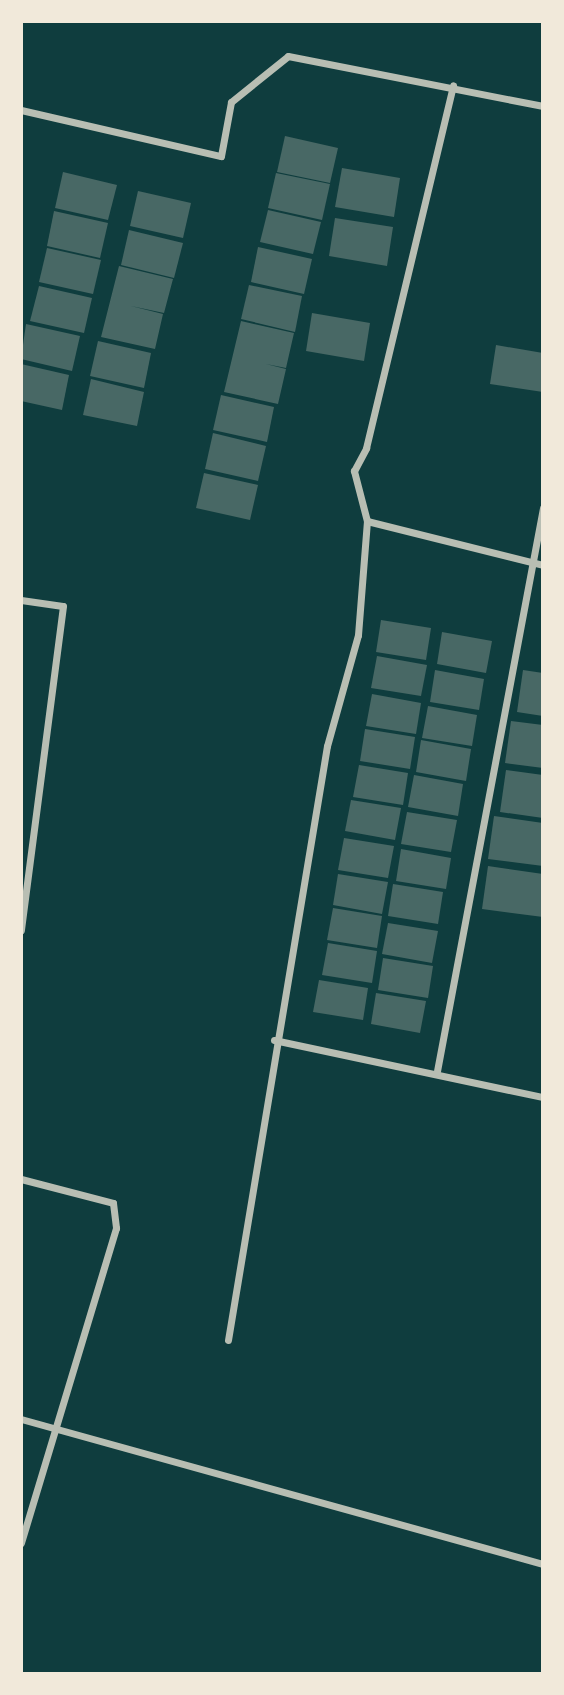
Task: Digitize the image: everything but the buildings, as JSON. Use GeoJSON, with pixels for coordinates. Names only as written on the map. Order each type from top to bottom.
{"type":"FeatureCollection","features":[{"type":"Feature","properties":{"kind":"street"},"geometry":{"type":"LineString","coordinates":[[21,110],[220,156],[232,102],[288,56],[453,85],[543,106]]}},
{"type":"Feature","properties":{"kind":"street"},"geometry":{"type":"LineString","coordinates":[[228,1340],[274,1040],[327,746],[358,635],[368,521],[354,471],[366,448],[453,85]]}},
{"type":"Feature","properties":{"kind":"street"},"geometry":{"type":"LineString","coordinates":[[437,1071],[529,562],[543,508]]}},
{"type":"Feature","properties":{"kind":"street"},"geometry":{"type":"LineString","coordinates":[[368,521],[543,565]]}},
{"type":"Feature","properties":{"kind":"street"},"geometry":{"type":"LineString","coordinates":[[21,600],[63,606],[21,930]]}},
{"type":"Feature","properties":{"kind":"street"},"geometry":{"type":"LineString","coordinates":[[274,1040],[437,1071],[543,1097]]}},
{"type":"Feature","properties":{"kind":"street"},"geometry":{"type":"LineString","coordinates":[[21,1179],[113,1203],[116,1228],[58,1429],[21,1543]]}},
{"type":"Feature","properties":{"kind":"street"},"geometry":{"type":"LineString","coordinates":[[21,1419],[543,1564]]}}]}
